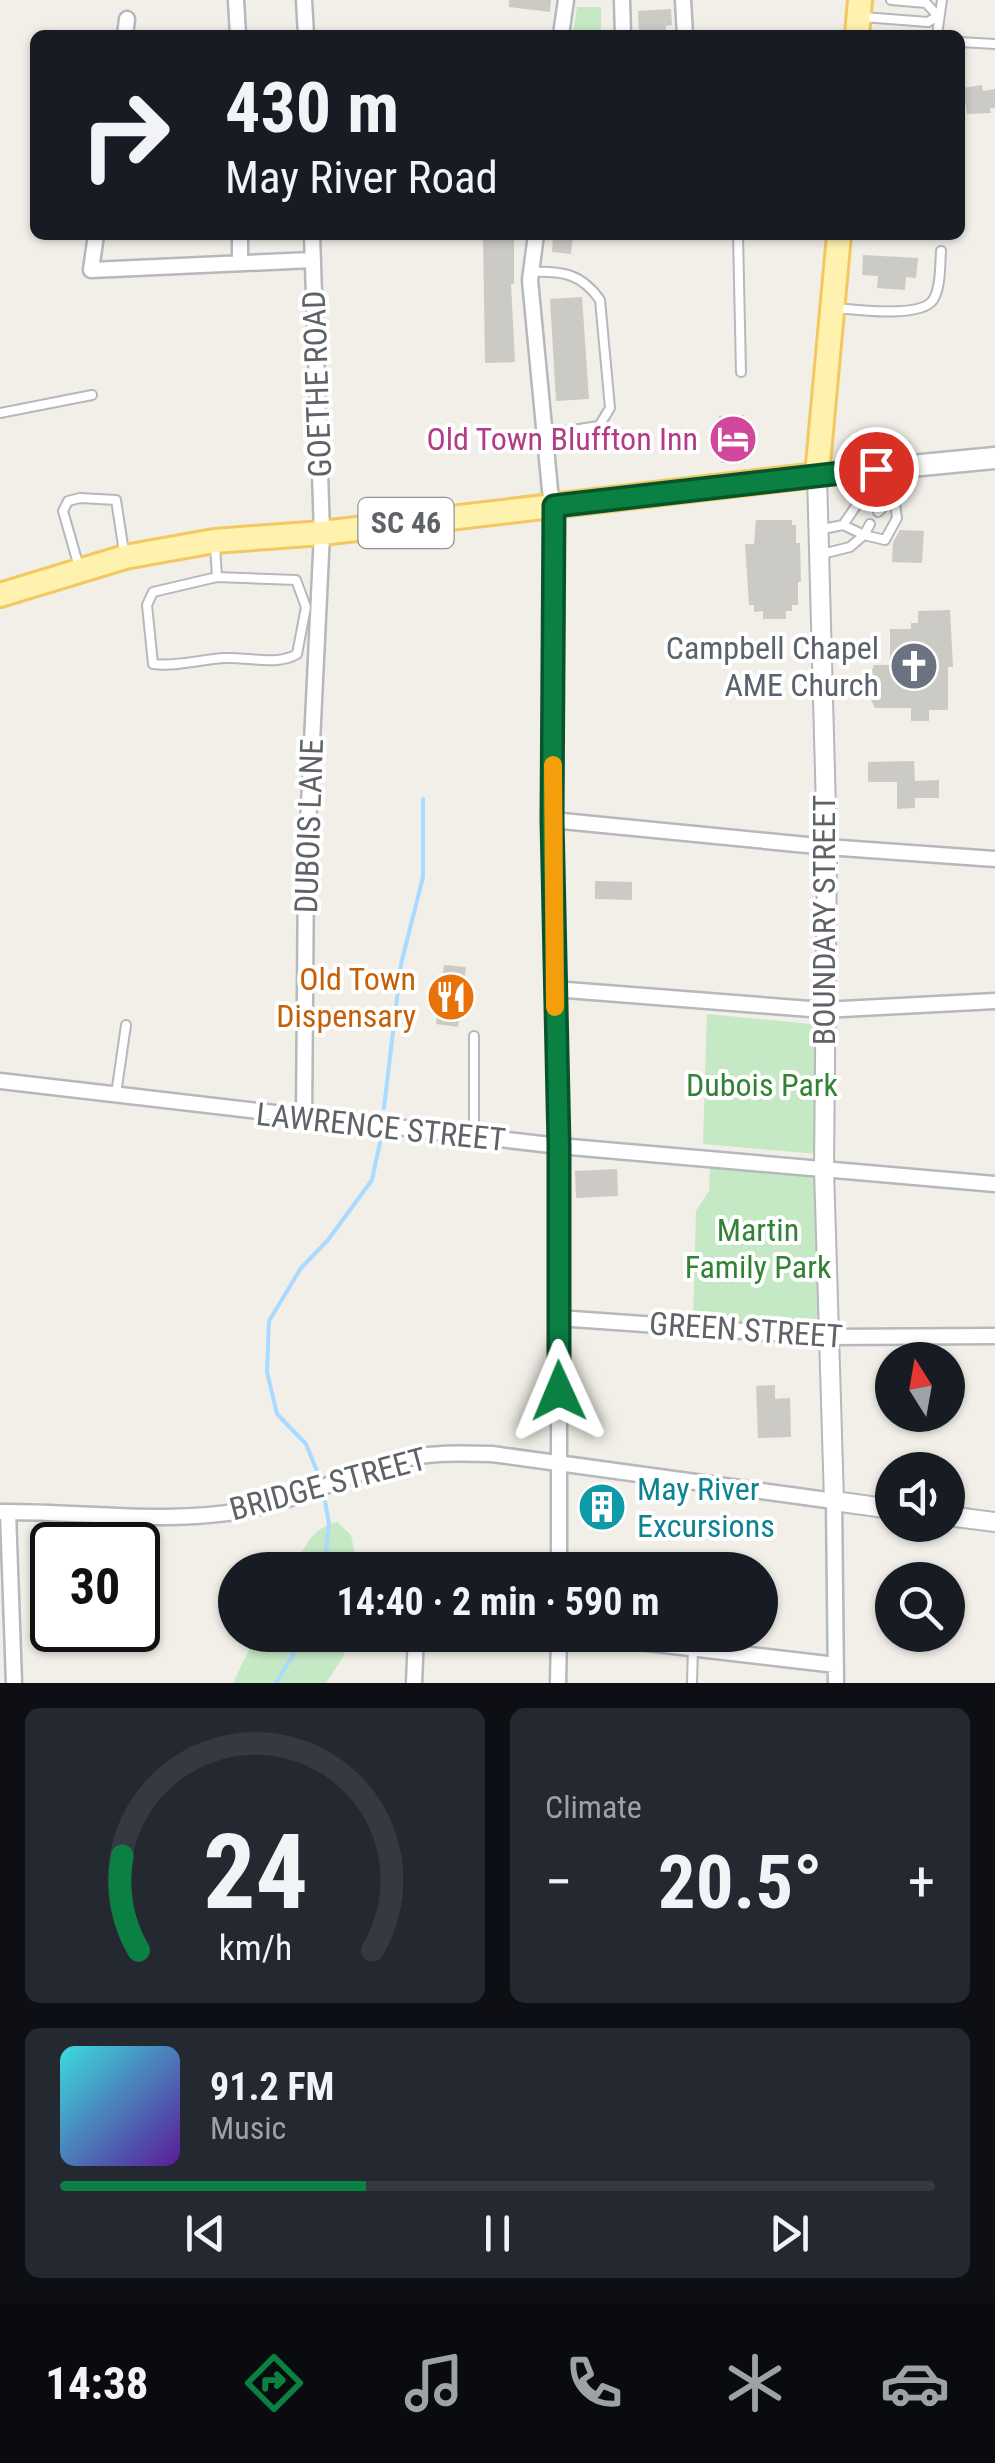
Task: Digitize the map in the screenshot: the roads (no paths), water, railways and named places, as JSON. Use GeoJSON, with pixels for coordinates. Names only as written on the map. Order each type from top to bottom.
{"type":"FeatureCollection","features":[{"type":"Feature","properties":{"kind":"main road"},"geometry":{"type":"LineString","coordinates":[[839,240],[817,475],[995,458]]}},
{"type":"Feature","properties":{"kind":"main road","name":"SC 46"},"geometry":{"type":"LineString","coordinates":[[0,596],[124,557],[214,541],[322,533],[817,475]]}},
{"type":"Feature","properties":{"kind":"street"},"geometry":{"type":"LineString","coordinates":[[236,0],[238,30]]}},
{"type":"Feature","properties":{"kind":"street"},"geometry":{"type":"LineString","coordinates":[[304,0],[306,30]]}},
{"type":"Feature","properties":{"kind":"street"},"geometry":{"type":"LineString","coordinates":[[562,30],[566,0]]}},
{"type":"Feature","properties":{"kind":"street"},"geometry":{"type":"LineString","coordinates":[[622,0],[623,30]]}},
{"type":"Feature","properties":{"kind":"street"},"geometry":{"type":"LineString","coordinates":[[683,0],[685,30]]}},
{"type":"Feature","properties":{"kind":"street"},"geometry":{"type":"LineString","coordinates":[[95,240],[91,270],[312,260]]}},
{"type":"Feature","properties":{"kind":"street"},"geometry":{"type":"LineString","coordinates":[[240,240],[240,261]]}},
{"type":"Feature","properties":{"kind":"street","name":"GOETHE ROAD"},"geometry":{"type":"LineString","coordinates":[[312,240],[322,533]]}},
{"type":"Feature","properties":{"kind":"street"},"geometry":{"type":"LineString","coordinates":[[535,240],[531,272],[554,506],[552,820],[559,1146],[559,1552]]}},
{"type":"Feature","properties":{"kind":"street","name":"BOUNDARY STREET"},"geometry":{"type":"LineString","coordinates":[[817,475],[826,847],[824,1169],[836,1683]]}},
{"type":"Feature","properties":{"kind":"street","name":"DUBOIS LANE"},"geometry":{"type":"LineString","coordinates":[[304,1119],[306,868],[322,533]]}},
{"type":"Feature","properties":{"kind":"street"},"geometry":{"type":"LineString","coordinates":[[552,820],[995,859]]}},
{"type":"Feature","properties":{"kind":"street"},"geometry":{"type":"LineString","coordinates":[[554,989],[823,1010],[995,1001]]}},
{"type":"Feature","properties":{"kind":"street","name":"LAWRENCE STREET"},"geometry":{"type":"LineString","coordinates":[[0,1081],[559,1146],[995,1184]]}},
{"type":"Feature","properties":{"kind":"street","name":"GREEN STREET"},"geometry":{"type":"LineString","coordinates":[[558,1318],[828,1337],[995,1336]]}},
{"type":"Feature","properties":{"kind":"street","name":"BRIDGE STREET"},"geometry":{"type":"LineString","coordinates":[[4,1512],[118,1516],[218,1513],[295,1497],[394,1462],[449,1453],[492,1454],[875,1507]]}},
{"type":"Feature","properties":{"kind":"street"},"geometry":{"type":"LineString","coordinates":[[4,1512],[14,1683]]}},
{"type":"Feature","properties":{"kind":"street"},"geometry":{"type":"LineString","coordinates":[[965,1518],[995,1522]]}},
{"type":"Feature","properties":{"kind":"street"},"geometry":{"type":"LineString","coordinates":[[414,1683],[415,1652]]}},
{"type":"Feature","properties":{"kind":"street"},"geometry":{"type":"LineString","coordinates":[[558,1683],[559,1652]]}},
{"type":"Feature","properties":{"kind":"street"},"geometry":{"type":"LineString","coordinates":[[727,1652],[836,1665]]}},
{"type":"Feature","properties":{"kind":"lane"},"geometry":{"type":"LineString","coordinates":[[891,0],[926,3],[938,16]]}},
{"type":"Feature","properties":{"kind":"lane"},"geometry":{"type":"LineString","coordinates":[[937,30],[942,0]]}},
{"type":"Feature","properties":{"kind":"lane"},"geometry":{"type":"LineString","coordinates":[[859,17],[928,22],[938,16]]}},
{"type":"Feature","properties":{"kind":"lane"},"geometry":{"type":"LineString","coordinates":[[965,42],[995,44]]}},
{"type":"Feature","properties":{"kind":"lane"},"geometry":{"type":"LineString","coordinates":[[738,240],[741,372]]}},
{"type":"Feature","properties":{"kind":"lane"},"geometry":{"type":"LineString","coordinates":[[832,308],[896,311],[926,306],[935,297],[941,251]]}},
{"type":"Feature","properties":{"kind":"lane"},"geometry":{"type":"LineString","coordinates":[[531,272],[570,273],[591,287],[600,300],[604,336],[610,408],[606,417],[599,426],[587,430],[546,434]]}},
{"type":"Feature","properties":{"kind":"lane"},"geometry":{"type":"LineString","coordinates":[[0,413],[92,395]]}},
{"type":"Feature","properties":{"kind":"lane"},"geometry":{"type":"LineString","coordinates":[[878,512],[902,489],[906,466]]}},
{"type":"Feature","properties":{"kind":"lane"},"geometry":{"type":"LineString","coordinates":[[843,526],[860,500],[894,497]]}},
{"type":"Feature","properties":{"kind":"lane"},"geometry":{"type":"LineString","coordinates":[[818,530],[843,526],[885,540],[897,518],[894,497]]}},
{"type":"Feature","properties":{"kind":"lane"},"geometry":{"type":"LineString","coordinates":[[80,571],[62,511],[68,501],[116,500],[124,557]]}},
{"type":"Feature","properties":{"kind":"lane"},"geometry":{"type":"LineString","coordinates":[[819,555],[850,547],[870,524]]}},
{"type":"Feature","properties":{"kind":"lane"},"geometry":{"type":"LineString","coordinates":[[214,541],[217,577]]}},
{"type":"Feature","properties":{"kind":"lane"},"geometry":{"type":"LineString","coordinates":[[217,577],[296,580],[306,607],[297,654],[288,660],[224,658],[172,666],[153,664],[146,604],[152,592],[217,577]]}},
{"type":"Feature","properties":{"kind":"lane"},"geometry":{"type":"LineString","coordinates":[[116,1094],[126,1025]]}},
{"type":"Feature","properties":{"kind":"lane"},"geometry":{"type":"LineString","coordinates":[[474,1036],[474,1137]]}},
{"type":"Feature","properties":{"kind":"lane"},"geometry":{"type":"LineString","coordinates":[[692,1683],[694,1652]]}},
{"type":"Feature","properties":{"kind":"waterway"},"geometry":{"type":"LineString","coordinates":[[384,1108],[401,964],[423,877],[423,799]]}},
{"type":"Feature","properties":{"kind":"waterway"},"geometry":{"type":"LineString","coordinates":[[321,1481],[306,1444],[277,1414],[267,1372],[269,1321],[301,1268],[328,1240],[372,1180],[382,1133]]}},
{"type":"Feature","properties":{"kind":"waterway"},"geometry":{"type":"LineString","coordinates":[[323,1490],[329,1524],[326,1552]]}},
{"type":"Feature","properties":{"kind":"waterway"},"geometry":{"type":"LineString","coordinates":[[276,1683],[295,1652]]}},
{"type":"Feature","properties":{"kind":"place","name":"Old Town Bluffton Inn"},"geometry":{"type":"Point","coordinates":[733,439]}},
{"type":"Feature","properties":{"kind":"place","name":"Campbell Chapel AME Church"},"geometry":{"type":"Point","coordinates":[914,666]}},
{"type":"Feature","properties":{"kind":"place","name":"Old Town Dispensary"},"geometry":{"type":"Point","coordinates":[451,997]}},
{"type":"Feature","properties":{"kind":"place","name":"May River Excursions"},"geometry":{"type":"Point","coordinates":[602,1507]}},
{"type":"Feature","properties":{"kind":"park label","name":"Dubois Park"},"geometry":{"type":"Point","coordinates":[762,1085]}},
{"type":"Feature","properties":{"kind":"park label","name":"Martin Family Park"},"geometry":{"type":"Point","coordinates":[758,1248]}}]}
